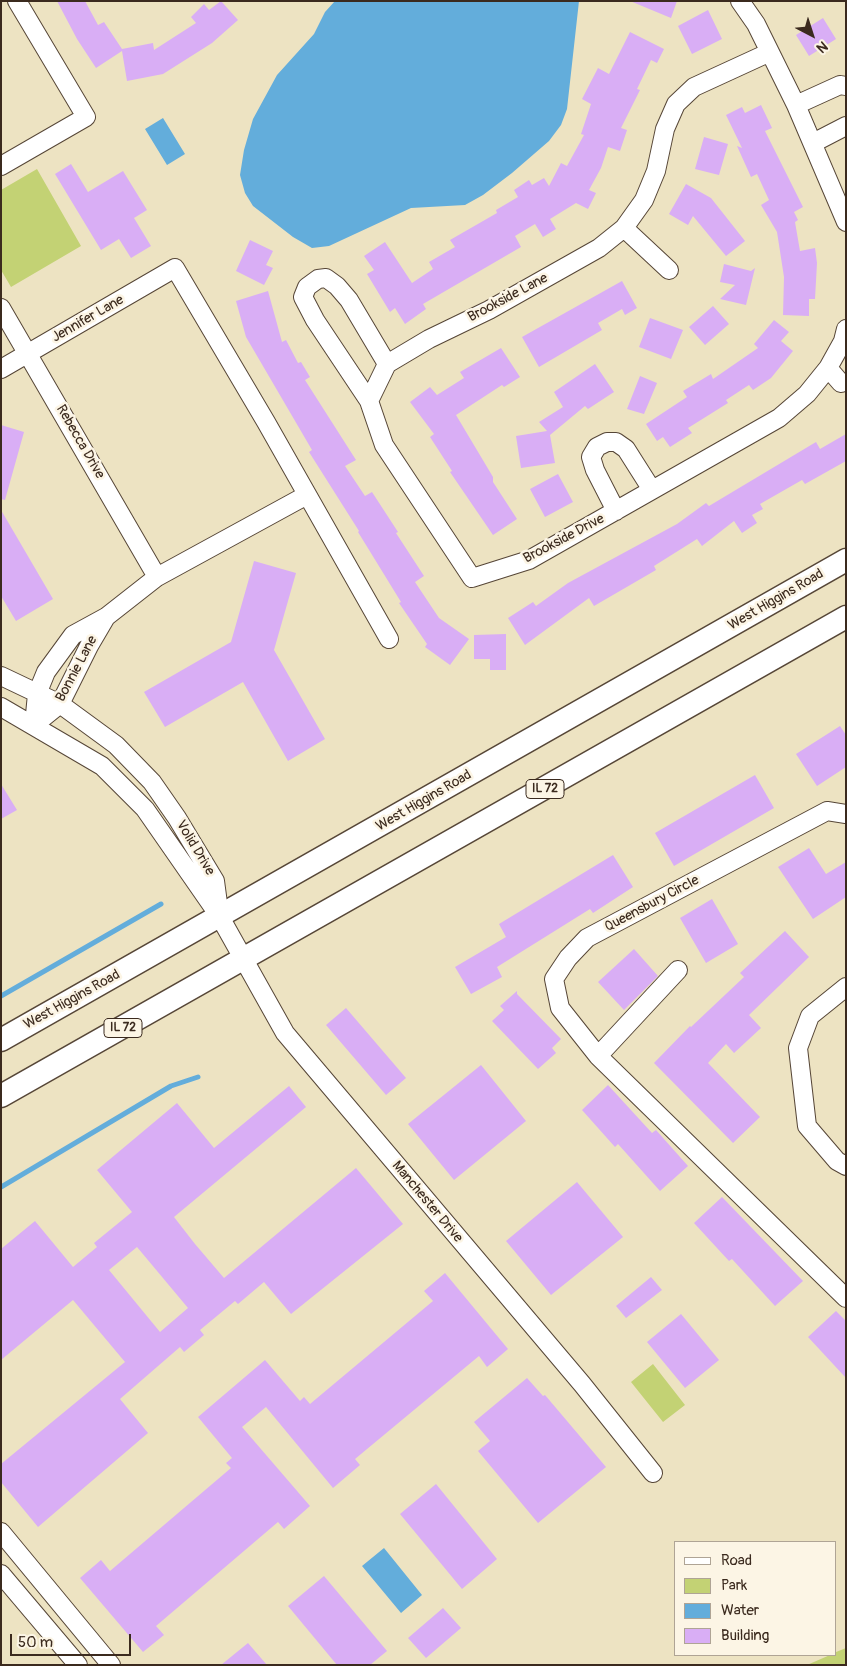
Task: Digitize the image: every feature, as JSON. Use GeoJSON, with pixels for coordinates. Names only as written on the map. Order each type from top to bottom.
{"type":"FeatureCollection","features":[{"type":"Feature","properties":{"kind":"main road","name":"West Higgins Road"},"geometry":{"type":"LineString","coordinates":[[1,1040],[846,560]]}},
{"type":"Feature","properties":{"kind":"main road","name":"IL 72"},"geometry":{"type":"LineString","coordinates":[[1,1096],[244,960],[846,617]]}},
{"type":"Feature","properties":{"kind":"street"},"geometry":{"type":"LineString","coordinates":[[1,166],[86,117],[17,1]]}},
{"type":"Feature","properties":{"kind":"street"},"geometry":{"type":"LineString","coordinates":[[740,1],[756,24],[768,53],[796,105],[846,222]]}},
{"type":"Feature","properties":{"kind":"street","name":"Brookside Lane"},"geometry":{"type":"LineString","coordinates":[[387,364],[429,339],[489,310],[599,248],[624,228],[644,200],[656,171],[665,129],[676,104],[694,87],[768,53]]}},
{"type":"Feature","properties":{"kind":"street"},"geometry":{"type":"LineString","coordinates":[[796,105],[840,85],[846,86]]}},
{"type":"Feature","properties":{"kind":"street"},"geometry":{"type":"LineString","coordinates":[[813,143],[846,126]]}},
{"type":"Feature","properties":{"kind":"street"},"geometry":{"type":"LineString","coordinates":[[624,228],[669,270]]}},
{"type":"Feature","properties":{"kind":"street","name":"Jennifer Lane"},"geometry":{"type":"LineString","coordinates":[[1,369],[175,268],[307,495]]}},
{"type":"Feature","properties":{"kind":"street"},"geometry":{"type":"LineString","coordinates":[[326,278],[337,286],[349,300],[387,364],[369,401],[315,320],[303,297],[307,287],[318,279],[326,278]]}},
{"type":"Feature","properties":{"kind":"street","name":"Rebecca Drive"},"geometry":{"type":"LineString","coordinates":[[1,308],[157,577]]}},
{"type":"Feature","properties":{"kind":"street","name":"Brookside Drive"},"geometry":{"type":"LineString","coordinates":[[369,401],[384,445],[472,578],[529,560],[779,418],[807,394],[828,368],[843,341],[846,330]]}},
{"type":"Feature","properties":{"kind":"street"},"geometry":{"type":"LineString","coordinates":[[828,368],[841,382]]}},
{"type":"Feature","properties":{"kind":"street"},"geometry":{"type":"LineString","coordinates":[[616,511],[595,470],[591,457],[597,447],[607,442],[616,442],[626,449],[652,490]]}},
{"type":"Feature","properties":{"kind":"street"},"geometry":{"type":"LineString","coordinates":[[307,495],[389,639]]}},
{"type":"Feature","properties":{"kind":"street","name":"Bonnie Lane"},"geometry":{"type":"LineString","coordinates":[[34,725],[37,694],[46,672],[72,634],[106,617],[157,577],[307,495]]}},
{"type":"Feature","properties":{"kind":"street","name":"Bonnie Lane"},"geometry":{"type":"LineString","coordinates":[[34,725],[60,704],[88,646],[106,617]]}},
{"type":"Feature","properties":{"kind":"street","name":"Volid Drive"},"geometry":{"type":"LineString","coordinates":[[1,676],[60,704],[116,745],[152,782],[178,818],[214,881],[220,917]]}},
{"type":"Feature","properties":{"kind":"street","name":"Volid Drive"},"geometry":{"type":"LineString","coordinates":[[1,707],[102,766],[145,809],[220,917]]}},
{"type":"Feature","properties":{"kind":"street","name":"Queensbury Circle"},"geometry":{"type":"LineString","coordinates":[[846,814],[826,811],[587,938],[568,958],[554,979],[560,1008],[598,1056],[846,1298]]}},
{"type":"Feature","properties":{"kind":"street","name":"Manchester Drive"},"geometry":{"type":"LineString","coordinates":[[220,917],[285,1033],[582,1384],[653,1473]]}},
{"type":"Feature","properties":{"kind":"street"},"geometry":{"type":"LineString","coordinates":[[598,1056],[678,970]]}},
{"type":"Feature","properties":{"kind":"street"},"geometry":{"type":"LineString","coordinates":[[846,987],[810,1016],[798,1048],[807,1126],[837,1161],[846,1166]]}},
{"type":"Feature","properties":{"kind":"street"},"geometry":{"type":"LineString","coordinates":[[1,1532],[111,1665]]}},
{"type":"Feature","properties":{"kind":"street"},"geometry":{"type":"LineString","coordinates":[[1,1574],[78,1665]]}},
{"type":"Feature","properties":{"kind":"green space"},"geometry":{"type":"Polygon","coordinates":[[[37,169],[81,246],[11,287],[1,270],[1,190],[37,169]]]}},
{"type":"Feature","properties":{"kind":"green space"},"geometry":{"type":"Polygon","coordinates":[[[653,1364],[685,1405],[663,1422],[631,1382],[653,1364]]]}},
{"type":"Feature","properties":{"kind":"green space"},"geometry":{"type":"Polygon","coordinates":[[[846,1648],[846,1665],[807,1665],[828,1656],[837,1656],[837,1652],[846,1648]]]}},
{"type":"Feature","properties":{"kind":"water"},"geometry":{"type":"Polygon","coordinates":[[[335,1],[579,1],[567,109],[561,125],[549,141],[512,173],[483,195],[465,205],[411,208],[329,246],[312,248],[293,237],[253,206],[245,193],[240,175],[244,150],[253,119],[277,75],[314,34],[325,12],[335,1]]]}},
{"type":"Feature","properties":{"kind":"water"},"geometry":{"type":"Polygon","coordinates":[[[163,118],[185,154],[167,165],[145,129],[163,118]]]}},
{"type":"Feature","properties":{"kind":"water"},"geometry":{"type":"Polygon","coordinates":[[[384,1548],[422,1595],[401,1613],[362,1566],[384,1548]]]}},
{"type":"Feature","properties":{"kind":"building"},"geometry":{"type":"Polygon","coordinates":[[[57,1],[85,1],[98,25],[104,22],[122,49],[153,43],[154,50],[196,23],[191,17],[204,4],[209,10],[221,1],[238,20],[212,43],[163,74],[127,81],[122,51],[96,68],[77,39],[57,1]]]}},
{"type":"Feature","properties":{"kind":"building"},"geometry":{"type":"Polygon","coordinates":[[[630,1],[677,1],[671,18],[630,1]]]}},
{"type":"Feature","properties":{"kind":"building"},"geometry":{"type":"Polygon","coordinates":[[[708,10],[722,39],[692,54],[678,26],[708,10]]]}},
{"type":"Feature","properties":{"kind":"building"},"geometry":{"type":"Polygon","coordinates":[[[823,18],[836,39],[809,56],[796,35],[823,18]]]}},
{"type":"Feature","properties":{"kind":"building"},"geometry":{"type":"Polygon","coordinates":[[[630,32],[664,49],[657,63],[651,60],[637,89],[640,90],[621,128],[627,130],[620,151],[608,147],[601,168],[589,190],[596,193],[588,209],[576,203],[550,219],[556,229],[543,237],[535,224],[515,236],[521,247],[423,304],[426,309],[405,324],[395,308],[390,312],[367,274],[374,270],[364,256],[385,242],[412,283],[433,269],[429,262],[455,247],[450,240],[497,213],[496,210],[518,197],[514,190],[529,180],[532,185],[544,178],[549,186],[561,163],[567,166],[584,135],[581,134],[591,104],[582,99],[598,68],[609,74],[630,32]]]}},
{"type":"Feature","properties":{"kind":"building"},"geometry":{"type":"Polygon","coordinates":[[[761,105],[772,128],[765,131],[803,207],[794,212],[798,220],[795,222],[800,251],[815,248],[817,263],[815,299],[809,299],[809,316],[783,315],[784,277],[777,232],[761,205],[769,200],[757,174],[751,177],[737,146],[742,148],[726,115],[742,107],[745,113],[761,105]]]}},
{"type":"Feature","properties":{"kind":"building"},"geometry":{"type":"Polygon","coordinates":[[[704,137],[728,144],[719,175],[695,169],[704,137]]]}},
{"type":"Feature","properties":{"kind":"building"},"geometry":{"type":"Polygon","coordinates":[[[71,164],[88,192],[123,171],[147,210],[134,218],[151,246],[131,258],[119,239],[101,250],[55,174],[71,164]]]}},
{"type":"Feature","properties":{"kind":"building"},"geometry":{"type":"Polygon","coordinates":[[[686,184],[711,198],[745,241],[726,256],[693,216],[688,225],[669,214],[686,184]]]}},
{"type":"Feature","properties":{"kind":"building"},"geometry":{"type":"Polygon","coordinates":[[[250,240],[273,251],[266,265],[273,268],[264,285],[236,271],[250,240]]]}},
{"type":"Feature","properties":{"kind":"building"},"geometry":{"type":"Polygon","coordinates":[[[724,264],[751,271],[755,268],[746,305],[720,299],[735,285],[720,282],[724,264]]]}},
{"type":"Feature","properties":{"kind":"building"},"geometry":{"type":"Polygon","coordinates":[[[622,281],[637,308],[625,315],[622,309],[598,323],[602,330],[539,367],[522,337],[622,281]]]}},
{"type":"Feature","properties":{"kind":"building"},"geometry":{"type":"Polygon","coordinates":[[[268,291],[282,342],[286,340],[298,363],[301,362],[310,377],[305,380],[356,460],[345,466],[365,496],[372,492],[398,532],[396,533],[424,576],[415,582],[439,618],[469,639],[450,665],[425,647],[427,644],[399,603],[401,602],[359,531],[309,452],[312,450],[246,337],[236,301],[268,291]]]}},
{"type":"Feature","properties":{"kind":"building"},"geometry":{"type":"Polygon","coordinates":[[[713,306],[729,324],[705,345],[689,327],[713,306]]]}},
{"type":"Feature","properties":{"kind":"building"},"geometry":{"type":"Polygon","coordinates":[[[650,318],[683,330],[671,359],[639,347],[650,318]]]}},
{"type":"Feature","properties":{"kind":"building"},"geometry":{"type":"Polygon","coordinates":[[[774,320],[789,332],[781,341],[793,351],[771,378],[753,390],[749,385],[726,400],[728,403],[688,428],[692,433],[670,447],[663,437],[657,441],[646,424],[687,397],[683,391],[711,374],[713,379],[758,348],[754,344],[774,320]]]}},
{"type":"Feature","properties":{"kind":"building"},"geometry":{"type":"Polygon","coordinates":[[[501,348],[520,377],[504,387],[502,385],[456,415],[493,477],[493,482],[517,519],[493,535],[450,472],[452,471],[430,437],[434,434],[410,402],[430,387],[437,395],[464,378],[460,372],[501,348]]]}},
{"type":"Feature","properties":{"kind":"building"},"geometry":{"type":"Polygon","coordinates":[[[595,364],[614,392],[588,409],[585,406],[550,435],[555,463],[521,468],[516,436],[547,431],[539,422],[563,407],[554,392],[595,364]]]}},
{"type":"Feature","properties":{"kind":"building"},"geometry":{"type":"Polygon","coordinates":[[[640,376],[657,383],[644,414],[627,409],[640,376]]]}},
{"type":"Feature","properties":{"kind":"building"},"geometry":{"type":"Polygon","coordinates":[[[1,425],[24,432],[5,500],[1,499],[1,425]]]}},
{"type":"Feature","properties":{"kind":"building"},"geometry":{"type":"Polygon","coordinates":[[[846,434],[846,461],[805,484],[802,480],[760,504],[763,509],[752,515],[757,523],[742,533],[734,521],[702,546],[697,539],[654,566],[656,570],[594,606],[589,598],[525,645],[508,618],[533,602],[536,606],[568,583],[677,524],[706,503],[709,506],[816,442],[820,449],[846,434]]]}},
{"type":"Feature","properties":{"kind":"building"},"geometry":{"type":"Polygon","coordinates":[[[558,474],[573,502],[545,517],[530,489],[558,474]]]}},
{"type":"Feature","properties":{"kind":"building"},"geometry":{"type":"Polygon","coordinates":[[[1,510],[53,599],[16,621],[1,596],[1,510]]]}},
{"type":"Feature","properties":{"kind":"building"},"geometry":{"type":"Polygon","coordinates":[[[254,561],[296,573],[274,650],[325,739],[288,761],[243,682],[165,727],[144,692],[231,642],[254,561]]]}},
{"type":"Feature","properties":{"kind":"building"},"geometry":{"type":"Polygon","coordinates":[[[506,634],[506,670],[490,670],[490,659],[474,659],[474,635],[506,634]]]}},
{"type":"Feature","properties":{"kind":"building"},"geometry":{"type":"Polygon","coordinates":[[[840,726],[846,735],[846,767],[817,786],[796,754],[840,726]]]}},
{"type":"Feature","properties":{"kind":"building"},"geometry":{"type":"Polygon","coordinates":[[[755,775],[774,808],[674,866],[655,833],[755,775]]]}},
{"type":"Feature","properties":{"kind":"building"},"geometry":{"type":"Polygon","coordinates":[[[1,784],[17,810],[1,819],[1,784]]]}},
{"type":"Feature","properties":{"kind":"building"},"geometry":{"type":"Polygon","coordinates":[[[809,848],[826,874],[846,862],[846,897],[813,919],[778,867],[809,848]]]}},
{"type":"Feature","properties":{"kind":"building"},"geometry":{"type":"Polygon","coordinates":[[[613,855],[633,887],[593,913],[590,909],[497,967],[502,977],[471,994],[455,967],[506,937],[499,924],[613,855]]]}},
{"type":"Feature","properties":{"kind":"building"},"geometry":{"type":"Polygon","coordinates":[[[712,899],[738,944],[706,963],[680,918],[712,899]]]}},
{"type":"Feature","properties":{"kind":"building"},"geometry":{"type":"Polygon","coordinates":[[[785,931],[809,957],[749,1015],[761,1028],[734,1053],[726,1044],[708,1063],[760,1117],[733,1143],[654,1063],[690,1026],[744,977],[740,973],[785,931]]]}},
{"type":"Feature","properties":{"kind":"building"},"geometry":{"type":"Polygon","coordinates":[[[634,949],[658,976],[624,1010],[598,982],[634,949]]]}},
{"type":"Feature","properties":{"kind":"building"},"geometry":{"type":"Polygon","coordinates":[[[517,991],[517,994],[561,1039],[552,1048],[556,1053],[538,1069],[492,1021],[504,1010],[500,1006],[517,991]]]}},
{"type":"Feature","properties":{"kind":"building"},"geometry":{"type":"Polygon","coordinates":[[[346,1008],[406,1078],[386,1095],[326,1025],[346,1008]]]}},
{"type":"Feature","properties":{"kind":"building"},"geometry":{"type":"Polygon","coordinates":[[[481,1065],[526,1121],[454,1180],[408,1124],[481,1065]]]}},
{"type":"Feature","properties":{"kind":"building"},"geometry":{"type":"Polygon","coordinates":[[[608,1085],[652,1133],[656,1130],[688,1166],[660,1191],[618,1144],[615,1147],[582,1110],[608,1085]]]}},
{"type":"Feature","properties":{"kind":"building"},"geometry":{"type":"Polygon","coordinates":[[[289,1086],[306,1107],[174,1217],[224,1278],[356,1168],[403,1224],[291,1314],[264,1282],[238,1304],[235,1301],[200,1330],[204,1335],[184,1352],[180,1347],[120,1399],[148,1433],[38,1527],[1,1482],[1,1464],[125,1362],[73,1300],[1,1360],[1,1249],[35,1221],[73,1267],[97,1247],[94,1243],[132,1212],[97,1170],[177,1103],[214,1148],[289,1086]],[[137,1247],[109,1270],[160,1332],[188,1308],[137,1247]]]}},
{"type":"Feature","properties":{"kind":"building"},"geometry":{"type":"Polygon","coordinates":[[[577,1182],[623,1237],[551,1295],[506,1241],[577,1182]]]}},
{"type":"Feature","properties":{"kind":"building"},"geometry":{"type":"Polygon","coordinates":[[[722,1197],[803,1281],[775,1306],[732,1259],[729,1261],[694,1223],[722,1197]]]}},
{"type":"Feature","properties":{"kind":"building"},"geometry":{"type":"Polygon","coordinates":[[[445,1273],[508,1349],[487,1367],[479,1356],[355,1459],[360,1465],[333,1488],[266,1407],[242,1427],[310,1506],[284,1529],[278,1522],[156,1626],[164,1635],[143,1652],[80,1578],[101,1560],[110,1571],[231,1468],[226,1463],[232,1458],[198,1417],[265,1360],[300,1401],[304,1397],[310,1404],[433,1301],[424,1291],[445,1273]]]}},
{"type":"Feature","properties":{"kind":"building"},"geometry":{"type":"Polygon","coordinates":[[[651,1277],[662,1290],[626,1318],[616,1306],[651,1277]]]}},
{"type":"Feature","properties":{"kind":"building"},"geometry":{"type":"Polygon","coordinates":[[[836,1311],[846,1321],[846,1378],[808,1337],[836,1311]]]}},
{"type":"Feature","properties":{"kind":"building"},"geometry":{"type":"Polygon","coordinates":[[[681,1314],[719,1360],[685,1388],[647,1342],[681,1314]]]}},
{"type":"Feature","properties":{"kind":"building"},"geometry":{"type":"Polygon","coordinates":[[[527,1378],[543,1396],[545,1395],[606,1467],[538,1523],[478,1451],[490,1441],[474,1422],[527,1378]]]}},
{"type":"Feature","properties":{"kind":"building"},"geometry":{"type":"Polygon","coordinates":[[[436,1484],[497,1559],[462,1589],[400,1514],[436,1484]]]}},
{"type":"Feature","properties":{"kind":"building"},"geometry":{"type":"Polygon","coordinates":[[[324,1576],[387,1651],[370,1665],[337,1665],[288,1606],[324,1576]]]}},
{"type":"Feature","properties":{"kind":"building"},"geometry":{"type":"Polygon","coordinates":[[[443,1608],[461,1628],[426,1658],[408,1638],[443,1608]]]}},
{"type":"Feature","properties":{"kind":"building"},"geometry":{"type":"Polygon","coordinates":[[[248,1643],[267,1665],[221,1665],[248,1643]]]}},
{"type":"Feature","properties":{"kind":"waterway"},"geometry":{"type":"LineString","coordinates":[[1,996],[161,904]]}},
{"type":"Feature","properties":{"kind":"waterway"},"geometry":{"type":"LineString","coordinates":[[1,1187],[171,1086],[198,1077]]}}]}
